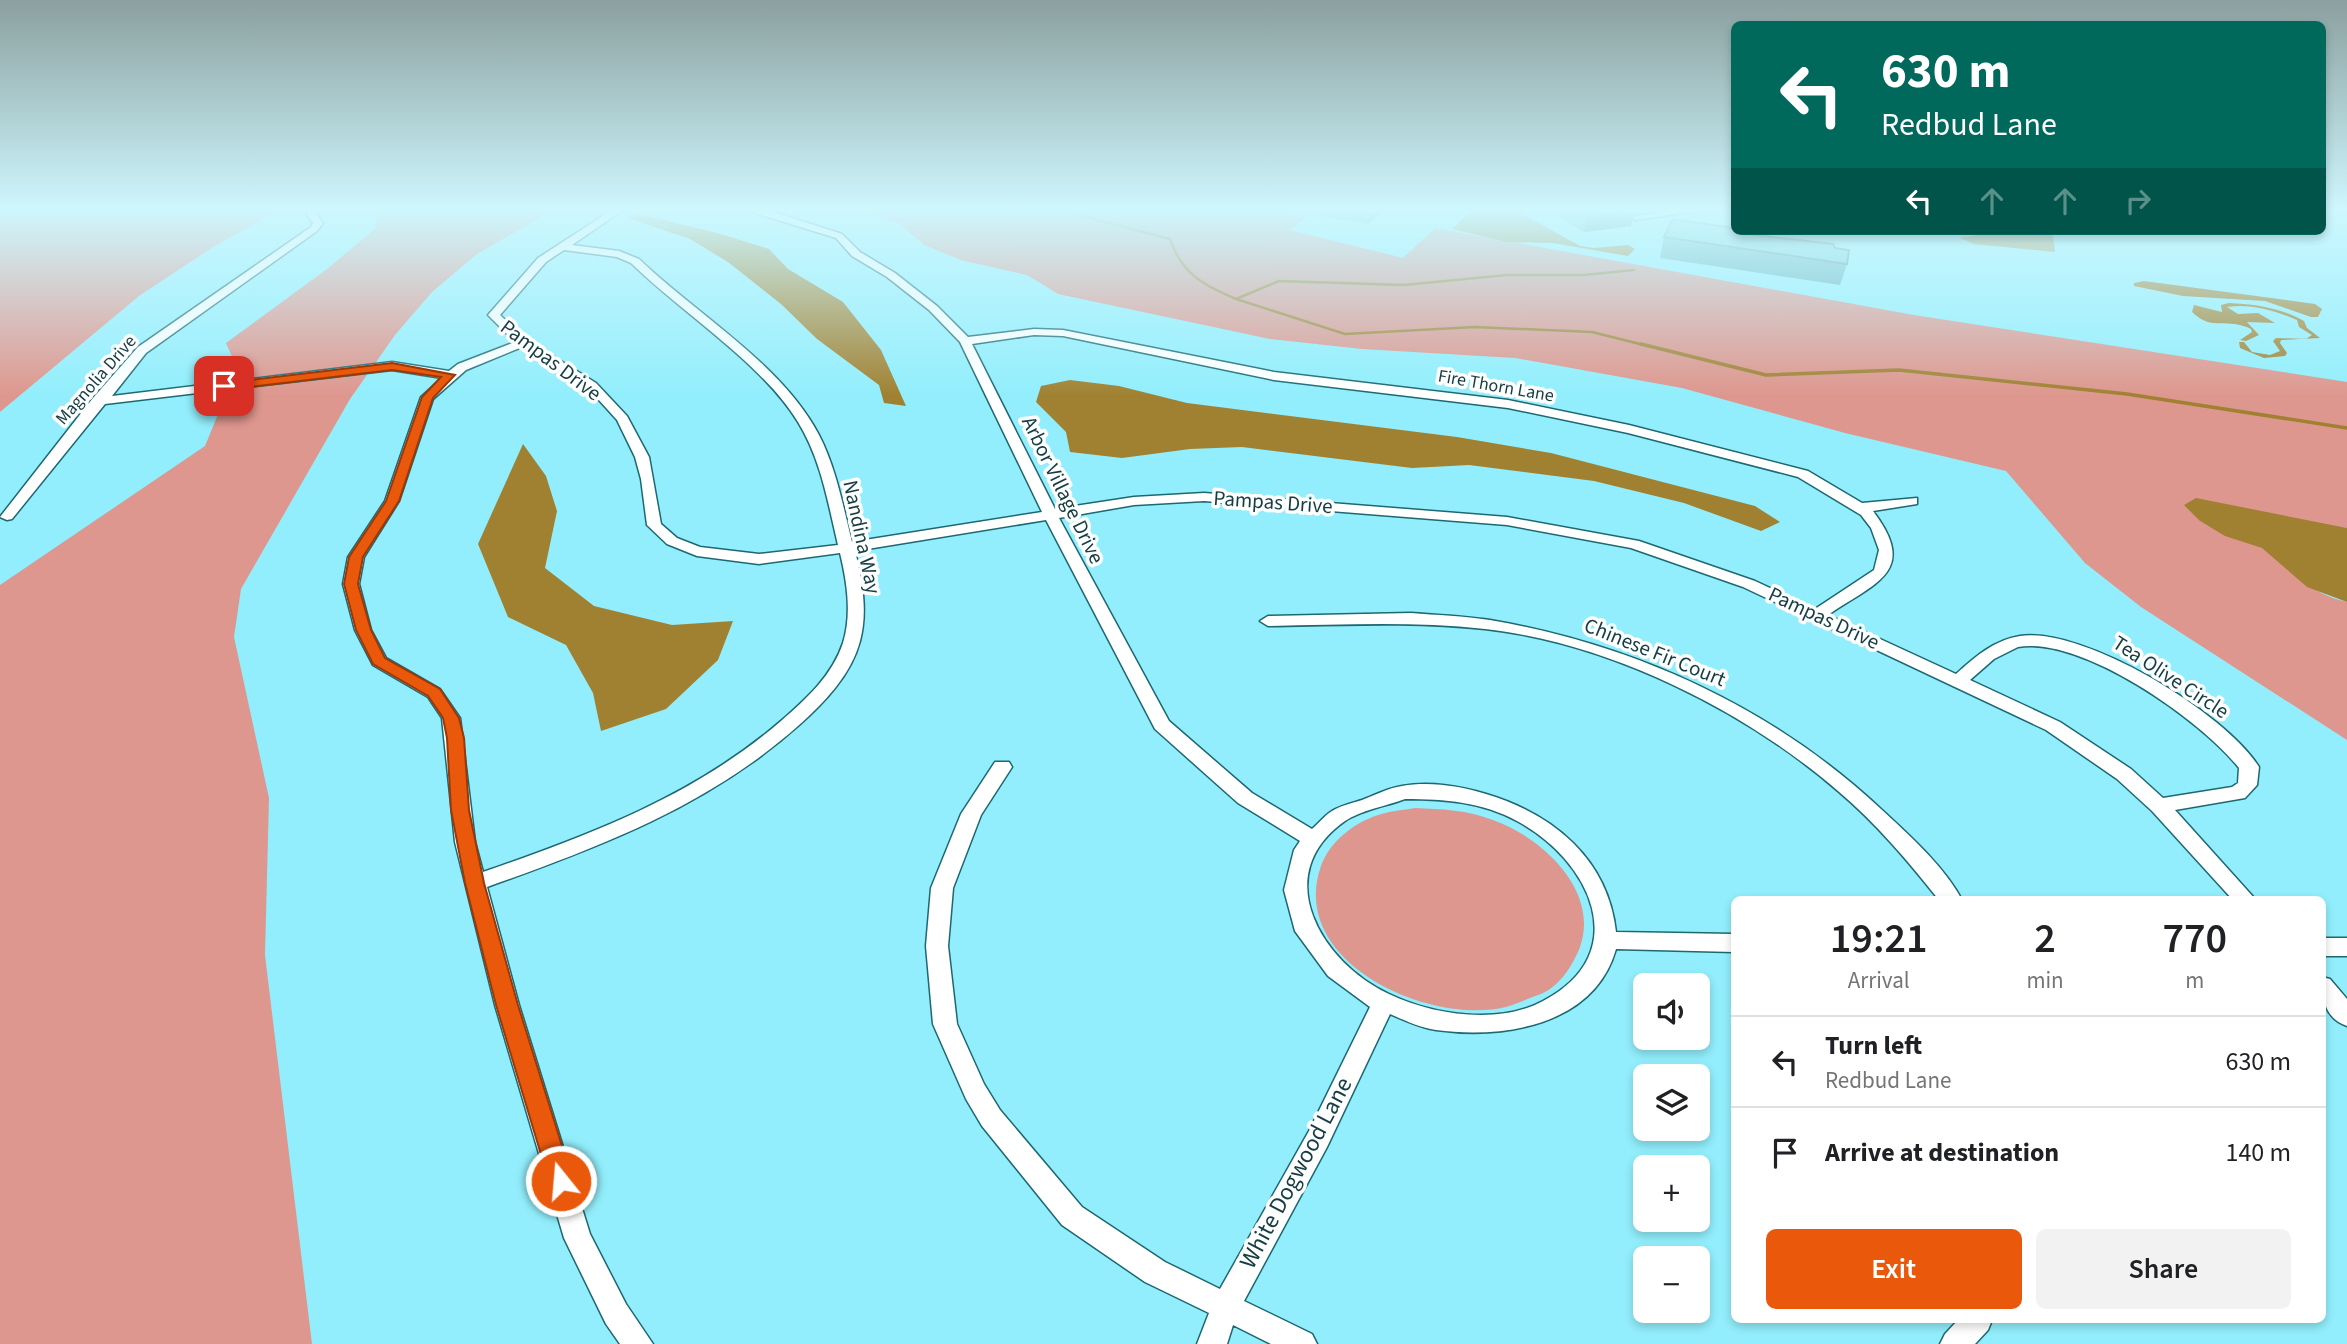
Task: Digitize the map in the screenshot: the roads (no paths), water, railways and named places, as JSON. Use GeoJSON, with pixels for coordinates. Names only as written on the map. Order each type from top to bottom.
{"type":"FeatureCollection","features":[{"type":"Feature","properties":{"kind":"street","name":"Magnolia Drive"},"geometry":{"type":"LineString","coordinates":[[7,516],[142,350],[255,271]]}},
{"type":"Feature","properties":{"kind":"street","name":"Pampas Drive"},"geometry":{"type":"LineString","coordinates":[[530,271],[494,315],[504,329],[522,343],[586,381],[618,414],[641,447],[651,481],[654,525],[673,541],[696,551],[759,559],[846,548],[1134,501],[1204,497],[1382,509],[1548,526],[1634,544],[1749,583],[2030,713],[2091,750],[2159,806],[2242,896]]}},
{"type":"Feature","properties":{"kind":"street","name":"Nandina Way"},"geometry":{"type":"LineString","coordinates":[[475,883],[582,845],[670,808],[723,777],[768,746],[827,689],[852,641],[857,594],[824,460],[813,435],[774,385],[646,271]]}},
{"type":"Feature","properties":{"kind":"street","name":"Arbor Village Drive"},"geometry":{"type":"LineString","coordinates":[[884,271],[933,307],[965,341],[1077,568],[1162,724],[1245,798],[1311,838]]}},
{"type":"Feature","properties":{"kind":"street","name":"Fire Thorn Lane"},"geometry":{"type":"LineString","coordinates":[[965,341],[1033,332],[1063,333],[1259,374],[1505,403],[1629,429],[1803,474],[1860,508],[1878,528],[1888,550],[1881,572],[1817,615]]}},
{"type":"Feature","properties":{"kind":"street"},"geometry":{"type":"LineString","coordinates":[[522,343],[489,354],[449,375],[427,397],[392,501],[356,557],[351,575],[363,630],[379,661],[434,693],[451,718],[456,738],[460,810],[475,883],[507,1005],[578,1238],[616,1314],[638,1344]]}},
{"type":"Feature","properties":{"kind":"street"},"geometry":{"type":"LineString","coordinates":[[98,401],[392,366],[449,375]]}},
{"type":"Feature","properties":{"kind":"street"},"geometry":{"type":"LineString","coordinates":[[1860,508],[1912,501]]}},
{"type":"Feature","properties":{"kind":"street","name":"Chinese Fir Court"},"geometry":{"type":"LineString","coordinates":[[1268,621],[1412,618],[1477,625],[1567,642],[1682,683],[1748,716],[1819,764],[1873,808],[1932,872],[1949,896]]}},
{"type":"Feature","properties":{"kind":"street","name":"Tea Olive Circle"},"geometry":{"type":"LineString","coordinates":[[1960,680],[2003,646],[2024,641],[2076,648],[2125,671],[2220,734],[2240,753],[2249,767],[2247,785],[2238,793],[2159,806]]}},
{"type":"Feature","properties":{"kind":"street"},"geometry":{"type":"LineString","coordinates":[[1002,767],[971,814],[942,888],[937,946],[945,1024],[975,1091],[990,1118],[1072,1216],[1155,1272],[1302,1344]]}},
{"type":"Feature","properties":{"kind":"street"},"geometry":{"type":"LineString","coordinates":[[1402,792],[1444,792],[1476,798],[1509,809],[1540,825],[1566,846],[1587,870],[1601,897],[1607,940],[1586,984],[1557,1007],[1519,1021],[1474,1026],[1440,1021],[1383,1004],[1353,986],[1331,966],[1304,930],[1294,895],[1299,861],[1311,838],[1339,813],[1368,799],[1402,792]]}},
{"type":"Feature","properties":{"kind":"street"},"geometry":{"type":"LineString","coordinates":[[1607,940],[1731,943]]}},
{"type":"Feature","properties":{"kind":"street"},"geometry":{"type":"LineString","coordinates":[[2326,947],[2347,947]]}},
{"type":"Feature","properties":{"kind":"street"},"geometry":{"type":"LineString","coordinates":[[2326,991],[2347,1016]]}},
{"type":"Feature","properties":{"kind":"street","name":"White Dogwood Lane"},"geometry":{"type":"LineString","coordinates":[[1212,1344],[1225,1308],[1318,1139],[1383,1004]]}},
{"type":"Feature","properties":{"kind":"street"},"geometry":{"type":"LineString","coordinates":[[1955,1344],[1975,1323]]}},
{"type":"Feature","properties":{"kind":"waterway"},"geometry":{"type":"LineString","coordinates":[[1188,271],[1213,289],[1236,299]]}},
{"type":"Feature","properties":{"kind":"waterway"},"geometry":{"type":"LineString","coordinates":[[1236,299],[1279,281],[1404,285],[1507,275],[1584,275],[1627,271]]}},
{"type":"Feature","properties":{"kind":"waterway"},"geometry":{"type":"LineString","coordinates":[[1236,299],[1345,334],[1475,327],[1592,332],[1648,346]]}},
{"type":"Feature","properties":{"kind":"waterway"},"geometry":{"type":"LineString","coordinates":[[1641,344],[1766,375],[1899,370],[2127,394],[2347,428]]}}]}
